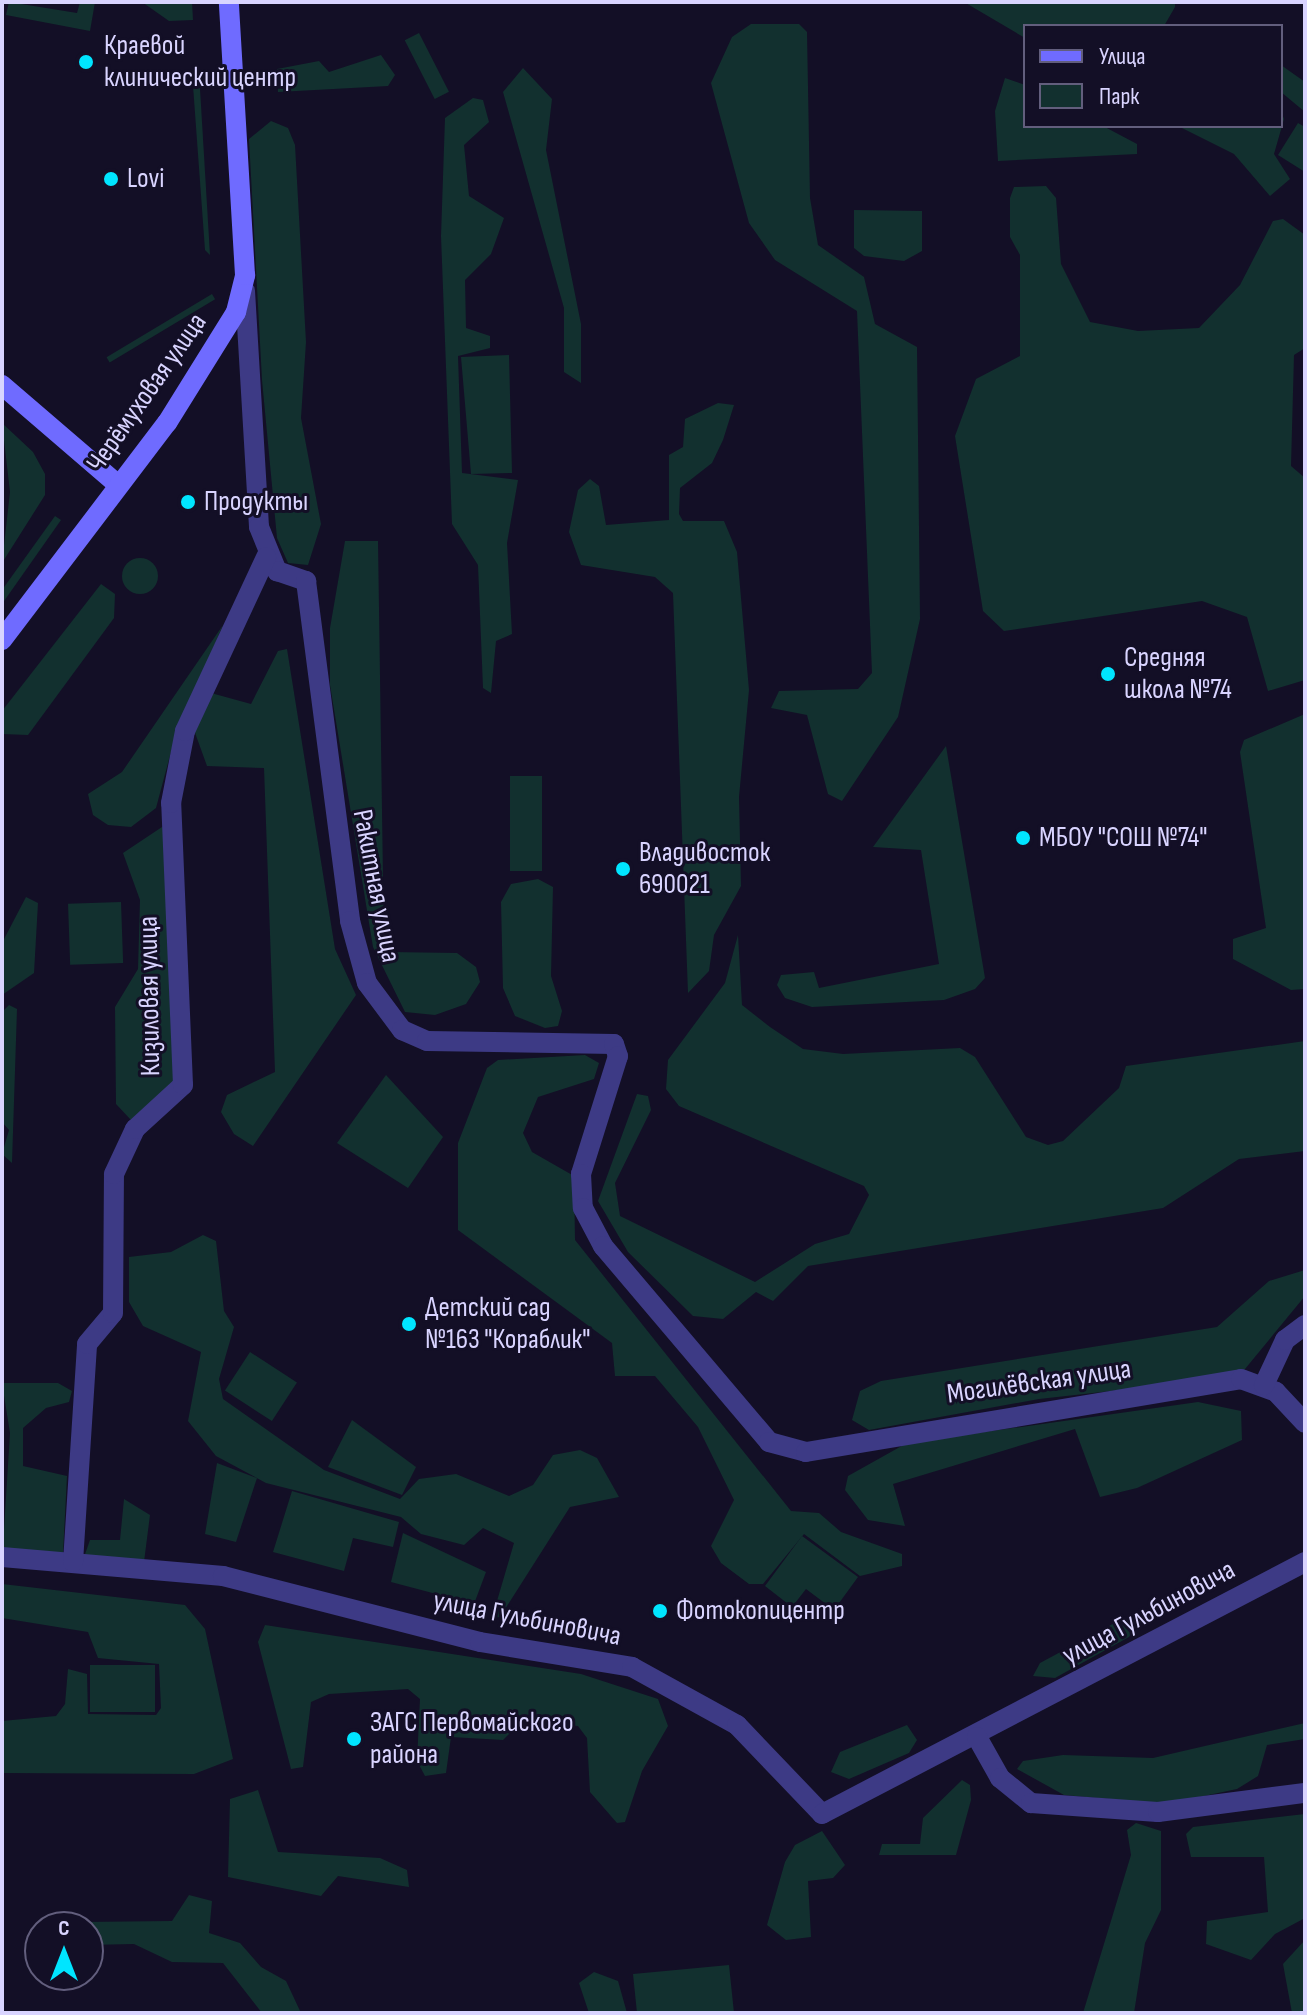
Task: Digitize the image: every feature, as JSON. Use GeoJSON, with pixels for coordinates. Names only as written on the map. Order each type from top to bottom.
{"type":"FeatureCollection","features":[{"type":"Feature","properties":{"kind":"main road","name":"Черёмуховая улица"},"geometry":{"type":"LineString","coordinates":[[2,640],[223,340],[245,275],[229,2]]}},
{"type":"Feature","properties":{"kind":"main road"},"geometry":{"type":"LineString","coordinates":[[2,385],[117,484]]}},
{"type":"Feature","properties":{"kind":"street"},"geometry":{"type":"LineString","coordinates":[[245,275],[244,367],[266,557]]}},
{"type":"Feature","properties":{"kind":"street","name":"Ракитная улица"},"geometry":{"type":"LineString","coordinates":[[266,557],[287,577],[306,581],[350,921],[372,994],[402,1030],[427,1041],[614,1044],[618,1056],[581,1174],[583,1208],[603,1246],[769,1442]]}},
{"type":"Feature","properties":{"kind":"street","name":"Кизиловая улица"},"geometry":{"type":"LineString","coordinates":[[73,1562],[87,1344],[113,1313],[114,1174],[135,1129],[183,1085],[171,803],[182,746],[205,680],[266,557]]}},
{"type":"Feature","properties":{"kind":"street"},"geometry":{"type":"LineString","coordinates":[[1305,1325],[1285,1340],[1264,1385],[1305,1423]]}},
{"type":"Feature","properties":{"kind":"street","name":"Могилёвская улица"},"geometry":{"type":"LineString","coordinates":[[769,1442],[806,1452],[1031,1409],[1241,1379],[1264,1385]]}},
{"type":"Feature","properties":{"kind":"street","name":"улица Гульбиновича"},"geometry":{"type":"LineString","coordinates":[[2,1557],[223,1576],[480,1642],[632,1667],[737,1725],[822,1814],[977,1737],[1305,1562]]}},
{"type":"Feature","properties":{"kind":"street"},"geometry":{"type":"LineString","coordinates":[[977,1737],[1011,1790],[1045,1806],[1169,1812],[1305,1793]]}},
{"type":"Feature","properties":{"kind":"green space"},"geometry":{"type":"Polygon","coordinates":[[[9,2],[77,13],[80,2],[95,2],[90,31],[6,15],[9,2]]]}},
{"type":"Feature","properties":{"kind":"green space"},"geometry":{"type":"Polygon","coordinates":[[[142,2],[192,2],[193,20],[169,21],[142,2]]]}},
{"type":"Feature","properties":{"kind":"green space"},"geometry":{"type":"Polygon","coordinates":[[[964,2],[1175,2],[1165,24],[1023,24],[1023,37],[964,2]]]}},
{"type":"Feature","properties":{"kind":"green space"},"geometry":{"type":"Polygon","coordinates":[[[751,24],[799,24],[807,32],[810,198],[818,245],[864,277],[875,324],[917,347],[920,619],[898,717],[842,801],[828,794],[807,715],[771,708],[779,691],[858,689],[872,673],[857,311],[775,260],[749,223],[711,83],[732,37],[751,24]]]}},
{"type":"Feature","properties":{"kind":"green space"},"geometry":{"type":"Polygon","coordinates":[[[419,33],[449,92],[435,99],[405,40],[419,33]]]}},
{"type":"Feature","properties":{"kind":"green space"},"geometry":{"type":"Polygon","coordinates":[[[381,55],[395,75],[388,86],[278,92],[277,69],[319,61],[329,72],[381,55]]]}},
{"type":"Feature","properties":{"kind":"green space"},"geometry":{"type":"Polygon","coordinates":[[[1283,66],[1305,82],[1305,112],[1283,94],[1283,66]]]}},
{"type":"Feature","properties":{"kind":"green space"},"geometry":{"type":"Polygon","coordinates":[[[523,68],[552,99],[546,150],[581,324],[581,383],[564,372],[564,308],[503,92],[523,68]]]}},
{"type":"Feature","properties":{"kind":"green space"},"geometry":{"type":"Polygon","coordinates":[[[192,72],[199,72],[210,255],[205,250],[192,72]]]}},
{"type":"Feature","properties":{"kind":"green space"},"geometry":{"type":"Polygon","coordinates":[[[1005,78],[1023,84],[1023,128],[1107,128],[1137,144],[1137,154],[998,161],[995,111],[1005,78]]]}},
{"type":"Feature","properties":{"kind":"green space"},"geometry":{"type":"Polygon","coordinates":[[[473,98],[483,100],[489,122],[464,145],[469,196],[504,218],[491,254],[465,280],[466,328],[490,336],[490,348],[458,356],[462,473],[518,480],[507,543],[512,634],[496,641],[491,693],[483,688],[478,565],[452,524],[441,236],[445,118],[473,98]]]}},
{"type":"Feature","properties":{"kind":"green space"},"geometry":{"type":"Polygon","coordinates":[[[271,121],[288,128],[295,145],[306,342],[301,418],[321,524],[308,565],[288,563],[277,538],[262,380],[249,139],[271,121]]]}},
{"type":"Feature","properties":{"kind":"green space"},"geometry":{"type":"Polygon","coordinates":[[[1298,123],[1305,127],[1305,172],[1278,155],[1298,123]]]}},
{"type":"Feature","properties":{"kind":"green space"},"geometry":{"type":"Polygon","coordinates":[[[1182,128],[1281,128],[1274,154],[1290,179],[1270,196],[1234,154],[1182,128]]]}},
{"type":"Feature","properties":{"kind":"green space"},"geometry":{"type":"Polygon","coordinates":[[[1046,186],[1056,198],[1061,264],[1090,322],[1138,331],[1199,328],[1240,285],[1273,221],[1283,219],[1305,235],[1305,348],[1294,355],[1291,466],[1305,478],[1305,680],[1268,691],[1247,617],[1202,601],[1004,631],[983,611],[955,436],[976,379],[1020,356],[1020,255],[1010,237],[1010,198],[1014,187],[1046,186]]]}},
{"type":"Feature","properties":{"kind":"green space"},"geometry":{"type":"Polygon","coordinates":[[[854,210],[922,211],[922,251],[904,261],[864,256],[854,248],[854,210]]]}},
{"type":"Feature","properties":{"kind":"green space"},"geometry":{"type":"Polygon","coordinates":[[[212,294],[215,299],[110,362],[107,357],[212,294]]]}},
{"type":"Feature","properties":{"kind":"green space"},"geometry":{"type":"Polygon","coordinates":[[[509,355],[512,473],[471,474],[461,357],[509,355]]]}},
{"type":"Feature","properties":{"kind":"green space"},"geometry":{"type":"Polygon","coordinates":[[[718,403],[734,405],[723,440],[712,463],[680,488],[679,514],[683,521],[724,521],[737,552],[749,690],[739,797],[741,886],[714,935],[709,971],[688,993],[673,593],[655,577],[581,565],[569,532],[578,490],[590,479],[599,486],[606,525],[669,520],[669,455],[683,447],[685,419],[718,403]]]}},
{"type":"Feature","properties":{"kind":"green space"},"geometry":{"type":"Polygon","coordinates":[[[2,423],[33,452],[45,474],[45,495],[2,563],[10,492],[2,423]]]}},
{"type":"Feature","properties":{"kind":"green space"},"geometry":{"type":"Polygon","coordinates":[[[55,516],[61,520],[2,604],[2,590],[55,516]]]}},
{"type":"Feature","properties":{"kind":"green space"},"geometry":{"type":"Polygon","coordinates":[[[345,541],[378,541],[384,945],[388,952],[457,953],[476,967],[480,982],[466,1004],[435,1015],[405,1012],[373,947],[330,685],[330,628],[345,541]]]}},
{"type":"Feature","properties":{"kind":"green space"},"geometry":{"type":"Polygon","coordinates":[[[140,558],[153,563],[158,576],[153,589],[140,594],[127,589],[122,576],[127,563],[140,558]]]}},
{"type":"Feature","properties":{"kind":"green space"},"geometry":{"type":"Polygon","coordinates":[[[101,584],[115,594],[114,618],[28,735],[2,734],[2,711],[101,584]]]}},
{"type":"Feature","properties":{"kind":"green space"},"geometry":{"type":"Polygon","coordinates":[[[223,625],[175,737],[156,808],[131,827],[108,825],[93,815],[88,794],[122,772],[223,625]]]}},
{"type":"Feature","properties":{"kind":"green space"},"geometry":{"type":"Polygon","coordinates":[[[287,649],[335,949],[356,995],[253,1146],[234,1134],[221,1112],[227,1095],[275,1072],[264,768],[207,766],[194,730],[211,693],[251,704],[278,651],[287,649]]]}},
{"type":"Feature","properties":{"kind":"green space"},"geometry":{"type":"Polygon","coordinates":[[[1305,714],[1305,989],[1291,990],[1233,959],[1233,939],[1266,928],[1240,752],[1244,740],[1305,714]]]}},
{"type":"Feature","properties":{"kind":"green space"},"geometry":{"type":"Polygon","coordinates":[[[946,746],[985,978],[975,989],[944,1000],[812,1007],[785,998],[777,985],[781,975],[814,972],[819,988],[939,964],[921,850],[873,847],[946,746]]]}},
{"type":"Feature","properties":{"kind":"green space"},"geometry":{"type":"Polygon","coordinates":[[[510,776],[542,776],[542,871],[510,871],[510,776]]]}},
{"type":"Feature","properties":{"kind":"green space"},"geometry":{"type":"Polygon","coordinates":[[[165,825],[174,1081],[131,1120],[116,1104],[115,1007],[138,969],[140,900],[123,853],[165,825]]]}},
{"type":"Feature","properties":{"kind":"green space"},"geometry":{"type":"Polygon","coordinates":[[[538,879],[553,887],[551,976],[562,1011],[558,1026],[545,1028],[515,1016],[503,988],[501,902],[511,884],[538,879]]]}},
{"type":"Feature","properties":{"kind":"green space"},"geometry":{"type":"Polygon","coordinates":[[[26,897],[38,903],[34,973],[2,995],[2,943],[26,897]]]}},
{"type":"Feature","properties":{"kind":"green space"},"geometry":{"type":"Polygon","coordinates":[[[121,902],[123,963],[70,965],[68,904],[121,902]]]}},
{"type":"Feature","properties":{"kind":"green space"},"geometry":{"type":"Polygon","coordinates":[[[738,935],[742,1005],[770,1027],[803,1049],[843,1054],[960,1048],[975,1057],[1026,1137],[1048,1145],[1063,1141],[1119,1088],[1126,1066],[1305,1041],[1305,1151],[1239,1159],[1163,1208],[808,1266],[773,1301],[756,1292],[723,1319],[693,1316],[628,1252],[598,1201],[637,1094],[648,1096],[651,1110],[615,1183],[620,1216],[755,1282],[815,1244],[849,1234],[869,1195],[864,1186],[679,1106],[666,1089],[668,1060],[725,983],[738,935]]]}},
{"type":"Feature","properties":{"kind":"green space"},"geometry":{"type":"Polygon","coordinates":[[[9,1005],[17,1009],[12,1163],[2,1154],[9,1130],[2,1122],[2,1012],[9,1005]]]}},
{"type":"Feature","properties":{"kind":"green space"},"geometry":{"type":"Polygon","coordinates":[[[585,1055],[599,1063],[594,1079],[538,1097],[523,1133],[532,1152],[574,1176],[575,1240],[791,1511],[819,1513],[841,1532],[902,1554],[902,1566],[860,1576],[804,1534],[763,1584],[749,1584],[721,1563],[711,1546],[734,1500],[698,1427],[655,1376],[615,1376],[612,1343],[458,1230],[458,1143],[487,1068],[498,1060],[585,1055]]]}},
{"type":"Feature","properties":{"kind":"green space"},"geometry":{"type":"Polygon","coordinates":[[[386,1075],[443,1137],[408,1188],[337,1143],[386,1075]]]}},
{"type":"Feature","properties":{"kind":"green space"},"geometry":{"type":"Polygon","coordinates":[[[203,1235],[216,1241],[224,1311],[234,1327],[219,1379],[223,1399],[324,1470],[400,1499],[419,1479],[456,1474],[509,1496],[533,1485],[553,1455],[580,1450],[597,1458],[619,1497],[570,1507],[500,1617],[492,1618],[514,1543],[483,1528],[464,1545],[421,1534],[401,1517],[266,1483],[216,1456],[188,1421],[201,1352],[143,1326],[129,1302],[129,1257],[171,1252],[203,1235]]]}},
{"type":"Feature","properties":{"kind":"green space"},"geometry":{"type":"Polygon","coordinates":[[[1305,1270],[1305,1296],[1245,1369],[1228,1378],[1039,1399],[869,1430],[852,1420],[860,1391],[881,1381],[1217,1327],[1269,1281],[1305,1270]]]}},
{"type":"Feature","properties":{"kind":"green space"},"geometry":{"type":"Polygon","coordinates":[[[250,1352],[297,1382],[272,1421],[225,1391],[250,1352]]]}},
{"type":"Feature","properties":{"kind":"green space"},"geometry":{"type":"Polygon","coordinates":[[[2,1383],[58,1383],[72,1391],[69,1402],[46,1408],[23,1428],[23,1466],[67,1476],[63,1554],[2,1561],[10,1433],[2,1383]]]}},
{"type":"Feature","properties":{"kind":"green space"},"geometry":{"type":"Polygon","coordinates":[[[1198,1402],[1241,1411],[1242,1440],[1137,1488],[1100,1497],[1075,1429],[893,1484],[905,1526],[868,1520],[845,1490],[848,1476],[907,1443],[1198,1402]]]}},
{"type":"Feature","properties":{"kind":"green space"},"geometry":{"type":"Polygon","coordinates":[[[352,1420],[416,1467],[402,1495],[328,1467],[352,1420]]]}},
{"type":"Feature","properties":{"kind":"green space"},"geometry":{"type":"Polygon","coordinates":[[[217,1463],[257,1478],[236,1542],[205,1534],[217,1463]]]}},
{"type":"Feature","properties":{"kind":"green space"},"geometry":{"type":"Polygon","coordinates":[[[292,1491],[399,1522],[393,1547],[353,1538],[344,1571],[273,1552],[292,1491]]]}},
{"type":"Feature","properties":{"kind":"green space"},"geometry":{"type":"Polygon","coordinates":[[[124,1499],[150,1515],[144,1562],[84,1557],[90,1540],[120,1540],[124,1499]]]}},
{"type":"Feature","properties":{"kind":"green space"},"geometry":{"type":"Polygon","coordinates":[[[403,1533],[486,1572],[474,1604],[391,1582],[403,1533]]]}},
{"type":"Feature","properties":{"kind":"green space"},"geometry":{"type":"Polygon","coordinates":[[[802,1536],[858,1577],[834,1610],[806,1589],[792,1607],[765,1586],[802,1536]]]}},
{"type":"Feature","properties":{"kind":"green space"},"geometry":{"type":"Polygon","coordinates":[[[2,1584],[185,1605],[205,1629],[233,1759],[194,1774],[2,1773],[2,1721],[56,1716],[65,1704],[68,1669],[87,1674],[88,1714],[156,1715],[161,1708],[159,1664],[98,1658],[88,1632],[2,1618],[2,1584]]]}},
{"type":"Feature","properties":{"kind":"green space"},"geometry":{"type":"Polygon","coordinates":[[[1141,1618],[1129,1637],[1055,1678],[1033,1676],[1040,1663],[1122,1619],[1141,1618]]]}},
{"type":"Feature","properties":{"kind":"green space"},"geometry":{"type":"Polygon","coordinates":[[[265,1625],[581,1674],[658,1699],[668,1726],[642,1771],[625,1822],[617,1823],[590,1792],[587,1738],[578,1726],[522,1721],[503,1740],[451,1737],[446,1773],[425,1776],[417,1761],[420,1699],[408,1689],[329,1694],[311,1702],[303,1767],[291,1769],[258,1642],[265,1625]]]}},
{"type":"Feature","properties":{"kind":"green space"},"geometry":{"type":"Polygon","coordinates":[[[90,1665],[155,1665],[155,1712],[90,1712],[90,1665]]]}},
{"type":"Feature","properties":{"kind":"green space"},"geometry":{"type":"Polygon","coordinates":[[[1305,1723],[1305,1739],[1267,1745],[1258,1776],[1237,1789],[1166,1804],[1064,1795],[1017,1769],[1023,1761],[1063,1755],[1153,1758],[1305,1723]]]}},
{"type":"Feature","properties":{"kind":"green space"},"geometry":{"type":"Polygon","coordinates":[[[907,1725],[917,1740],[909,1753],[849,1779],[831,1772],[840,1752],[907,1725]]]}},
{"type":"Feature","properties":{"kind":"green space"},"geometry":{"type":"Polygon","coordinates":[[[962,1780],[970,1785],[971,1800],[956,1855],[879,1855],[882,1844],[920,1844],[923,1818],[962,1780]]]}},
{"type":"Feature","properties":{"kind":"green space"},"geometry":{"type":"Polygon","coordinates":[[[258,1790],[278,1852],[380,1858],[407,1870],[409,1887],[338,1876],[321,1896],[228,1877],[230,1799],[258,1790]]]}},
{"type":"Feature","properties":{"kind":"green space"},"geometry":{"type":"Polygon","coordinates":[[[1305,1814],[1305,1918],[1275,1934],[1251,1960],[1206,1944],[1207,1921],[1268,1912],[1264,1857],[1191,1857],[1186,1834],[1193,1827],[1305,1814]]]}},
{"type":"Feature","properties":{"kind":"green space"},"geometry":{"type":"Polygon","coordinates":[[[1136,1823],[1161,1831],[1161,1910],[1145,1943],[1134,2013],[1083,2013],[1131,1855],[1127,1830],[1136,1823]]]}},
{"type":"Feature","properties":{"kind":"green space"},"geometry":{"type":"Polygon","coordinates":[[[822,1831],[845,1865],[833,1878],[808,1881],[811,1937],[786,1940],[767,1925],[785,1862],[795,1845],[822,1831]]]}},
{"type":"Feature","properties":{"kind":"green space"},"geometry":{"type":"Polygon","coordinates":[[[189,1895],[212,1901],[209,1933],[240,1943],[261,1967],[286,1981],[301,2013],[262,2013],[223,1963],[172,1962],[134,1944],[104,1945],[104,1922],[172,1921],[189,1895]]]}},
{"type":"Feature","properties":{"kind":"green space"},"geometry":{"type":"Polygon","coordinates":[[[1305,1940],[1305,2013],[1292,2013],[1283,1964],[1305,1940]]]}},
{"type":"Feature","properties":{"kind":"green space"},"geometry":{"type":"Polygon","coordinates":[[[729,1965],[734,2013],[637,2013],[633,1974],[729,1965]]]}},
{"type":"Feature","properties":{"kind":"green space"},"geometry":{"type":"Polygon","coordinates":[[[594,1972],[618,1981],[627,2013],[589,2013],[579,1983],[594,1972]]]}},
{"type":"Feature","properties":{"kind":"place","name":"Краевой клинический центр"},"geometry":{"type":"Point","coordinates":[86,62]}},
{"type":"Feature","properties":{"kind":"place","name":"Lovi"},"geometry":{"type":"Point","coordinates":[111,179]}},
{"type":"Feature","properties":{"kind":"place","name":"Продукты"},"geometry":{"type":"Point","coordinates":[188,502]}},
{"type":"Feature","properties":{"kind":"place","name":"Средняя школа №74"},"geometry":{"type":"Point","coordinates":[1108,674]}},
{"type":"Feature","properties":{"kind":"place","name":"МБОУ \"СОШ №74\""},"geometry":{"type":"Point","coordinates":[1023,838]}},
{"type":"Feature","properties":{"kind":"place","name":"Владивосток 690021"},"geometry":{"type":"Point","coordinates":[623,869]}},
{"type":"Feature","properties":{"kind":"place","name":"Детский сад №163 \"Кораблик\""},"geometry":{"type":"Point","coordinates":[409,1324]}},
{"type":"Feature","properties":{"kind":"place","name":"Фотокопицентр"},"geometry":{"type":"Point","coordinates":[660,1611]}},
{"type":"Feature","properties":{"kind":"place","name":"ЗАГС Первомайского района"},"geometry":{"type":"Point","coordinates":[354,1739]}}]}
